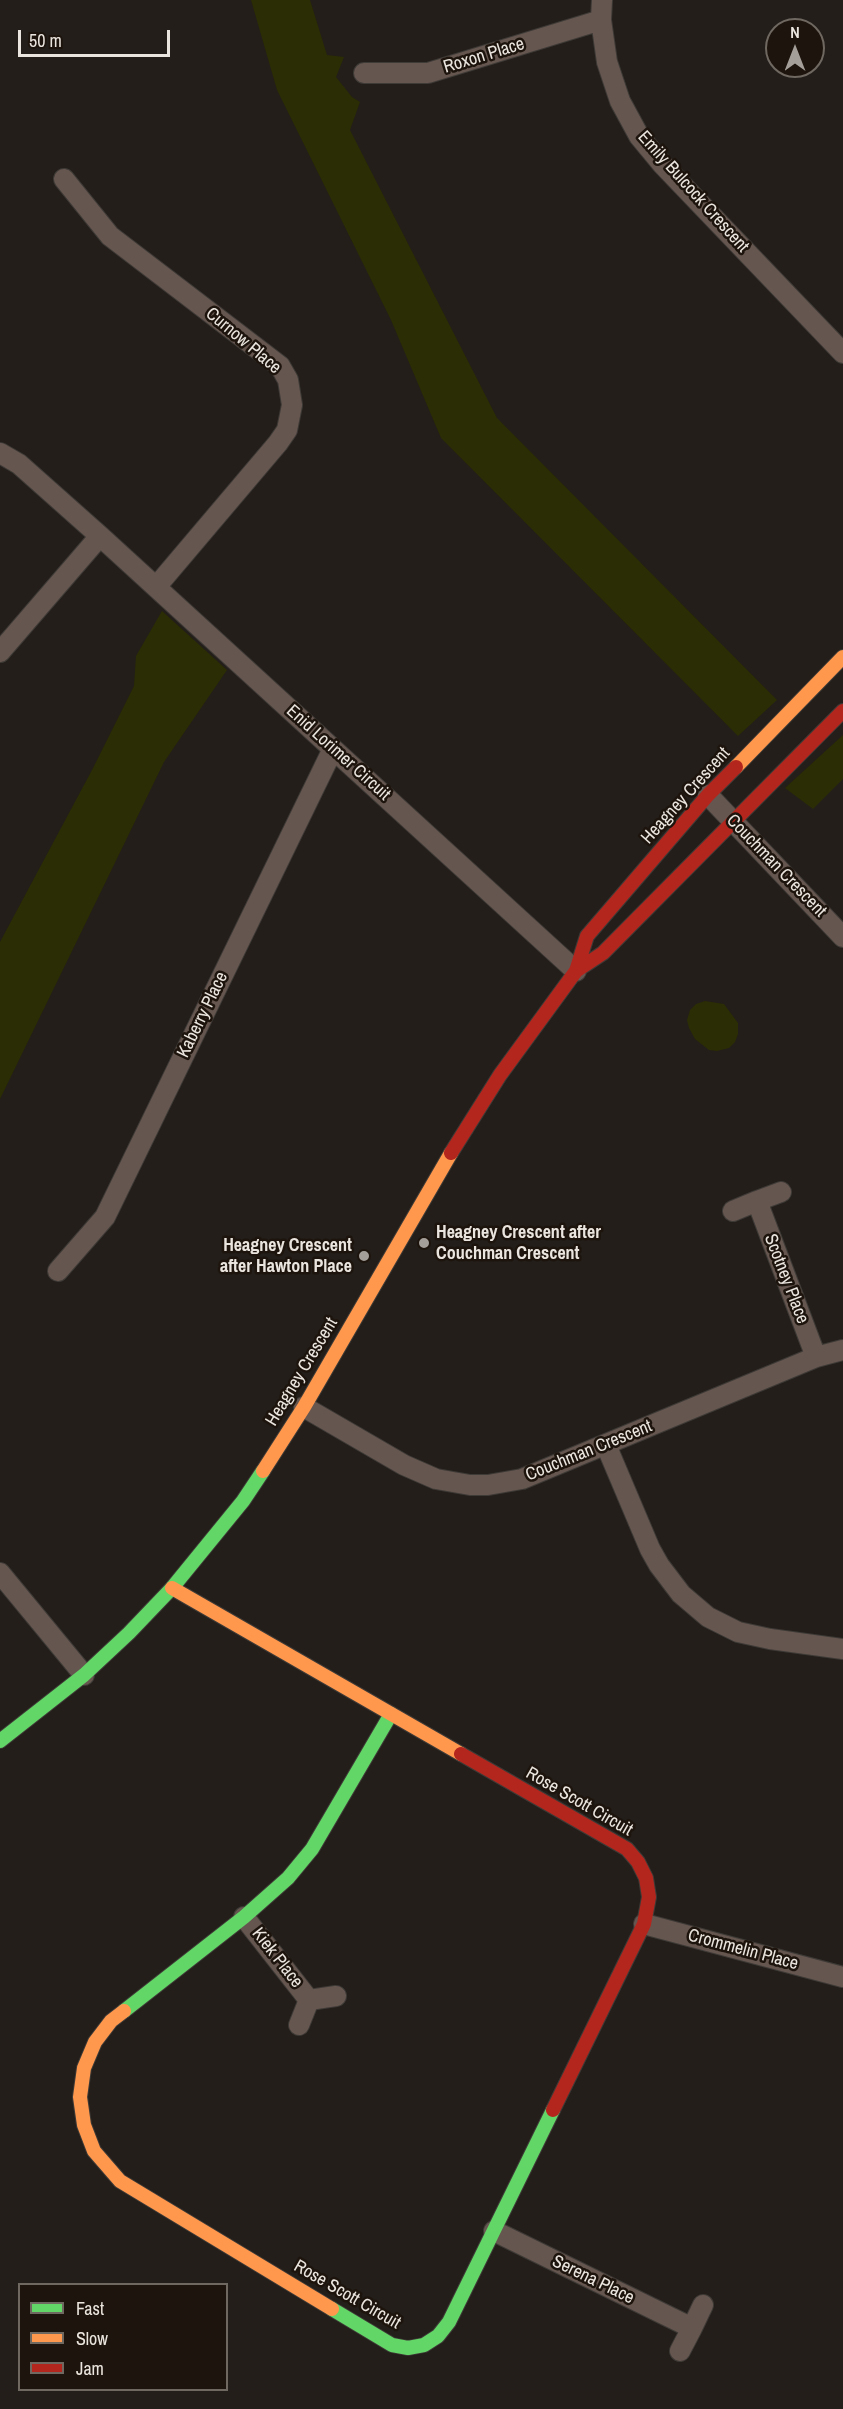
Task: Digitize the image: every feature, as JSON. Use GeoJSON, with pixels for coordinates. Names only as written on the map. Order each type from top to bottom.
{"type":"FeatureCollection","features":[{"type":"Feature","properties":{"kind":"street","name":"Emily Bulcock Crescent"},"geometry":{"type":"LineString","coordinates":[[602,0],[601,20],[610,71],[620,101],[639,136],[663,165],[843,353]]}},
{"type":"Feature","properties":{"kind":"street","name":"Roxon Place"},"geometry":{"type":"LineString","coordinates":[[364,74],[428,74],[601,20]]}},
{"type":"Feature","properties":{"kind":"street","name":"Curnow Place"},"geometry":{"type":"LineString","coordinates":[[64,179],[110,236],[280,366],[288,380],[292,405],[287,430],[156,587]]}},
{"type":"Feature","properties":{"kind":"street","name":"Enid Lorimer Circuit"},"geometry":{"type":"LineString","coordinates":[[0,453],[19,464],[100,536],[576,971]]}},
{"type":"Feature","properties":{"kind":"street"},"geometry":{"type":"LineString","coordinates":[[0,652],[100,536]]}},
{"type":"Feature","properties":{"kind":"street","name":"Heagney Crescent"},"geometry":{"type":"LineString","coordinates":[[0,1741],[84,1675],[129,1633],[172,1588],[243,1501],[304,1407],[465,1129],[500,1075],[576,971],[587,936],[708,795],[843,657]]}},
{"type":"Feature","properties":{"kind":"street","name":"Heagney Crescent"},"geometry":{"type":"LineString","coordinates":[[576,971],[603,953],[843,711]]}},
{"type":"Feature","properties":{"kind":"street","name":"Kaberry Place"},"geometry":{"type":"LineString","coordinates":[[58,1271],[105,1217],[333,749]]}},
{"type":"Feature","properties":{"kind":"street","name":"Couchman Crescent"},"geometry":{"type":"LineString","coordinates":[[708,795],[843,937]]}},
{"type":"Feature","properties":{"kind":"street"},"geometry":{"type":"LineString","coordinates":[[733,1210],[781,1192]]}},
{"type":"Feature","properties":{"kind":"street","name":"Scotney Place"},"geometry":{"type":"LineString","coordinates":[[757,1202],[816,1357]]}},
{"type":"Feature","properties":{"kind":"street","name":"Couchman Crescent"},"geometry":{"type":"LineString","coordinates":[[304,1407],[404,1465],[436,1479],[470,1485],[488,1485],[522,1479],[816,1357],[843,1350]]}},
{"type":"Feature","properties":{"kind":"street"},"geometry":{"type":"LineString","coordinates":[[606,1445],[650,1549],[659,1565],[690,1602],[708,1617],[738,1632],[770,1640],[843,1649]]}},
{"type":"Feature","properties":{"kind":"street"},"geometry":{"type":"LineString","coordinates":[[0,1573],[84,1675]]}},
{"type":"Feature","properties":{"kind":"street","name":"Rose Scott Circuit"},"geometry":{"type":"LineString","coordinates":[[172,1588],[391,1714],[627,1850],[639,1862],[646,1878],[650,1897],[644,1924],[449,2322],[438,2336],[423,2344],[408,2348],[392,2344],[120,2181],[94,2151],[84,2125],[80,2097],[84,2068],[95,2042],[111,2021],[244,1917],[288,1878],[312,1849],[391,1714]]}},
{"type":"Feature","properties":{"kind":"street","name":"Kiek Place"},"geometry":{"type":"LineString","coordinates":[[244,1917],[309,2000]]}},
{"type":"Feature","properties":{"kind":"street","name":"Crommelin Place"},"geometry":{"type":"LineString","coordinates":[[644,1924],[843,1977]]}},
{"type":"Feature","properties":{"kind":"street","name":"Kiek Place"},"geometry":{"type":"LineString","coordinates":[[309,2000],[336,1996]]}},
{"type":"Feature","properties":{"kind":"street","name":"Kiek Place"},"geometry":{"type":"LineString","coordinates":[[299,2025],[309,2000]]}},
{"type":"Feature","properties":{"kind":"street","name":"Serena Place"},"geometry":{"type":"LineString","coordinates":[[494,2231],[692,2328]]}},
{"type":"Feature","properties":{"kind":"street"},"geometry":{"type":"LineString","coordinates":[[681,2351],[703,2305]]}},
{"type":"Feature","properties":{"kind":"green space"},"geometry":{"type":"Polygon","coordinates":[[[251,0],[310,0],[327,55],[344,57],[336,77],[352,97],[360,102],[350,130],[497,418],[777,700],[738,736],[441,438],[391,320],[277,90],[251,0]]]}},
{"type":"Feature","properties":{"kind":"green space"},"geometry":{"type":"Polygon","coordinates":[[[162,611],[227,670],[164,762],[0,1099],[0,942],[134,686],[136,656],[162,611]]]}},
{"type":"Feature","properties":{"kind":"green space"},"geometry":{"type":"Polygon","coordinates":[[[843,735],[843,779],[813,809],[785,788],[843,735]]]}},
{"type":"Feature","properties":{"kind":"green space"},"geometry":{"type":"Polygon","coordinates":[[[705,1001],[724,1004],[738,1023],[738,1034],[735,1042],[729,1048],[709,1050],[695,1039],[689,1028],[687,1020],[690,1010],[696,1004],[705,1001]]]}},
{"type":"Feature","properties":{"kind":"traffic: fast"},"geometry":{"type":"LineString","coordinates":[[0,1741],[84,1675],[129,1633],[172,1588],[243,1501],[263,1471]]}},
{"type":"Feature","properties":{"kind":"traffic: fast"},"geometry":{"type":"LineString","coordinates":[[124,2011],[244,1917],[288,1878],[312,1849],[391,1714]]}},
{"type":"Feature","properties":{"kind":"traffic: fast"},"geometry":{"type":"LineString","coordinates":[[332,2309],[392,2345],[408,2348],[424,2345],[438,2336],[449,2322],[553,2110]]}},
{"type":"Feature","properties":{"kind":"traffic: slow"},"geometry":{"type":"LineString","coordinates":[[736,767],[843,657]]}},
{"type":"Feature","properties":{"kind":"traffic: slow"},"geometry":{"type":"LineString","coordinates":[[263,1471],[304,1407],[451,1153]]}},
{"type":"Feature","properties":{"kind":"traffic: slow"},"geometry":{"type":"LineString","coordinates":[[172,1588],[461,1754]]}},
{"type":"Feature","properties":{"kind":"traffic: slow"},"geometry":{"type":"LineString","coordinates":[[124,2011],[111,2021],[95,2042],[84,2068],[80,2097],[84,2125],[94,2151],[120,2181],[332,2309]]}},
{"type":"Feature","properties":{"kind":"traffic: jam"},"geometry":{"type":"LineString","coordinates":[[576,971],[603,953],[843,711]]}},
{"type":"Feature","properties":{"kind":"traffic: jam"},"geometry":{"type":"LineString","coordinates":[[451,1153],[500,1075],[576,971],[587,936],[708,795],[736,767]]}},
{"type":"Feature","properties":{"kind":"traffic: jam"},"geometry":{"type":"LineString","coordinates":[[461,1754],[627,1849],[638,1862],[646,1878],[649,1897],[644,1924],[553,2110]]}},
{"type":"Feature","properties":{"kind":"place","name":"Heagney Crescent after Couchman Crescent"},"geometry":{"type":"Point","coordinates":[424,1243]}},
{"type":"Feature","properties":{"kind":"place","name":"Heagney Crescent after Hawton Place"},"geometry":{"type":"Point","coordinates":[364,1256]}}]}
